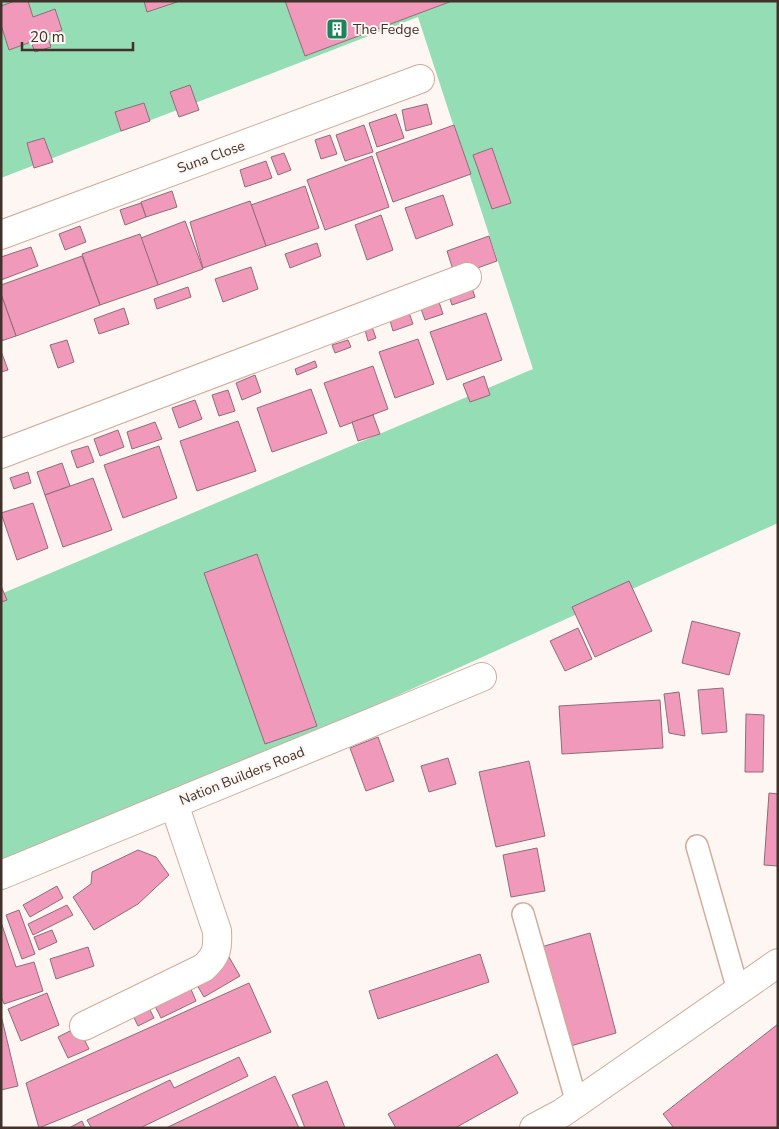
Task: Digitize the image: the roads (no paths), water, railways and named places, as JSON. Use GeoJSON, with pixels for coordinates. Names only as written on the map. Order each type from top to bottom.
{"type":"FeatureCollection","features":[{"type":"Feature","properties":{"kind":"street","name":"Suna Close"},"geometry":{"type":"LineString","coordinates":[[1,235],[420,79]]}},
{"type":"Feature","properties":{"kind":"street"},"geometry":{"type":"LineString","coordinates":[[1,454],[467,277]]}},
{"type":"Feature","properties":{"kind":"street","name":"Nation Builders Road"},"geometry":{"type":"LineString","coordinates":[[1,874],[482,678]]}},
{"type":"Feature","properties":{"kind":"street"},"geometry":{"type":"LineString","coordinates":[[84,1026],[203,968],[212,960],[218,950],[217,931],[174,804]]}},
{"type":"Feature","properties":{"kind":"street"},"geometry":{"type":"LineString","coordinates":[[534,1128],[577,1103],[778,963]]}},
{"type":"Feature","properties":{"kind":"lane"},"geometry":{"type":"LineString","coordinates":[[697,846],[738,990]]}},
{"type":"Feature","properties":{"kind":"lane"},"geometry":{"type":"LineString","coordinates":[[523,914],[577,1103]]}},
{"type":"Feature","properties":{"kind":"place","name":"The Fedge"},"geometry":{"type":"Point","coordinates":[337,29]}}]}
